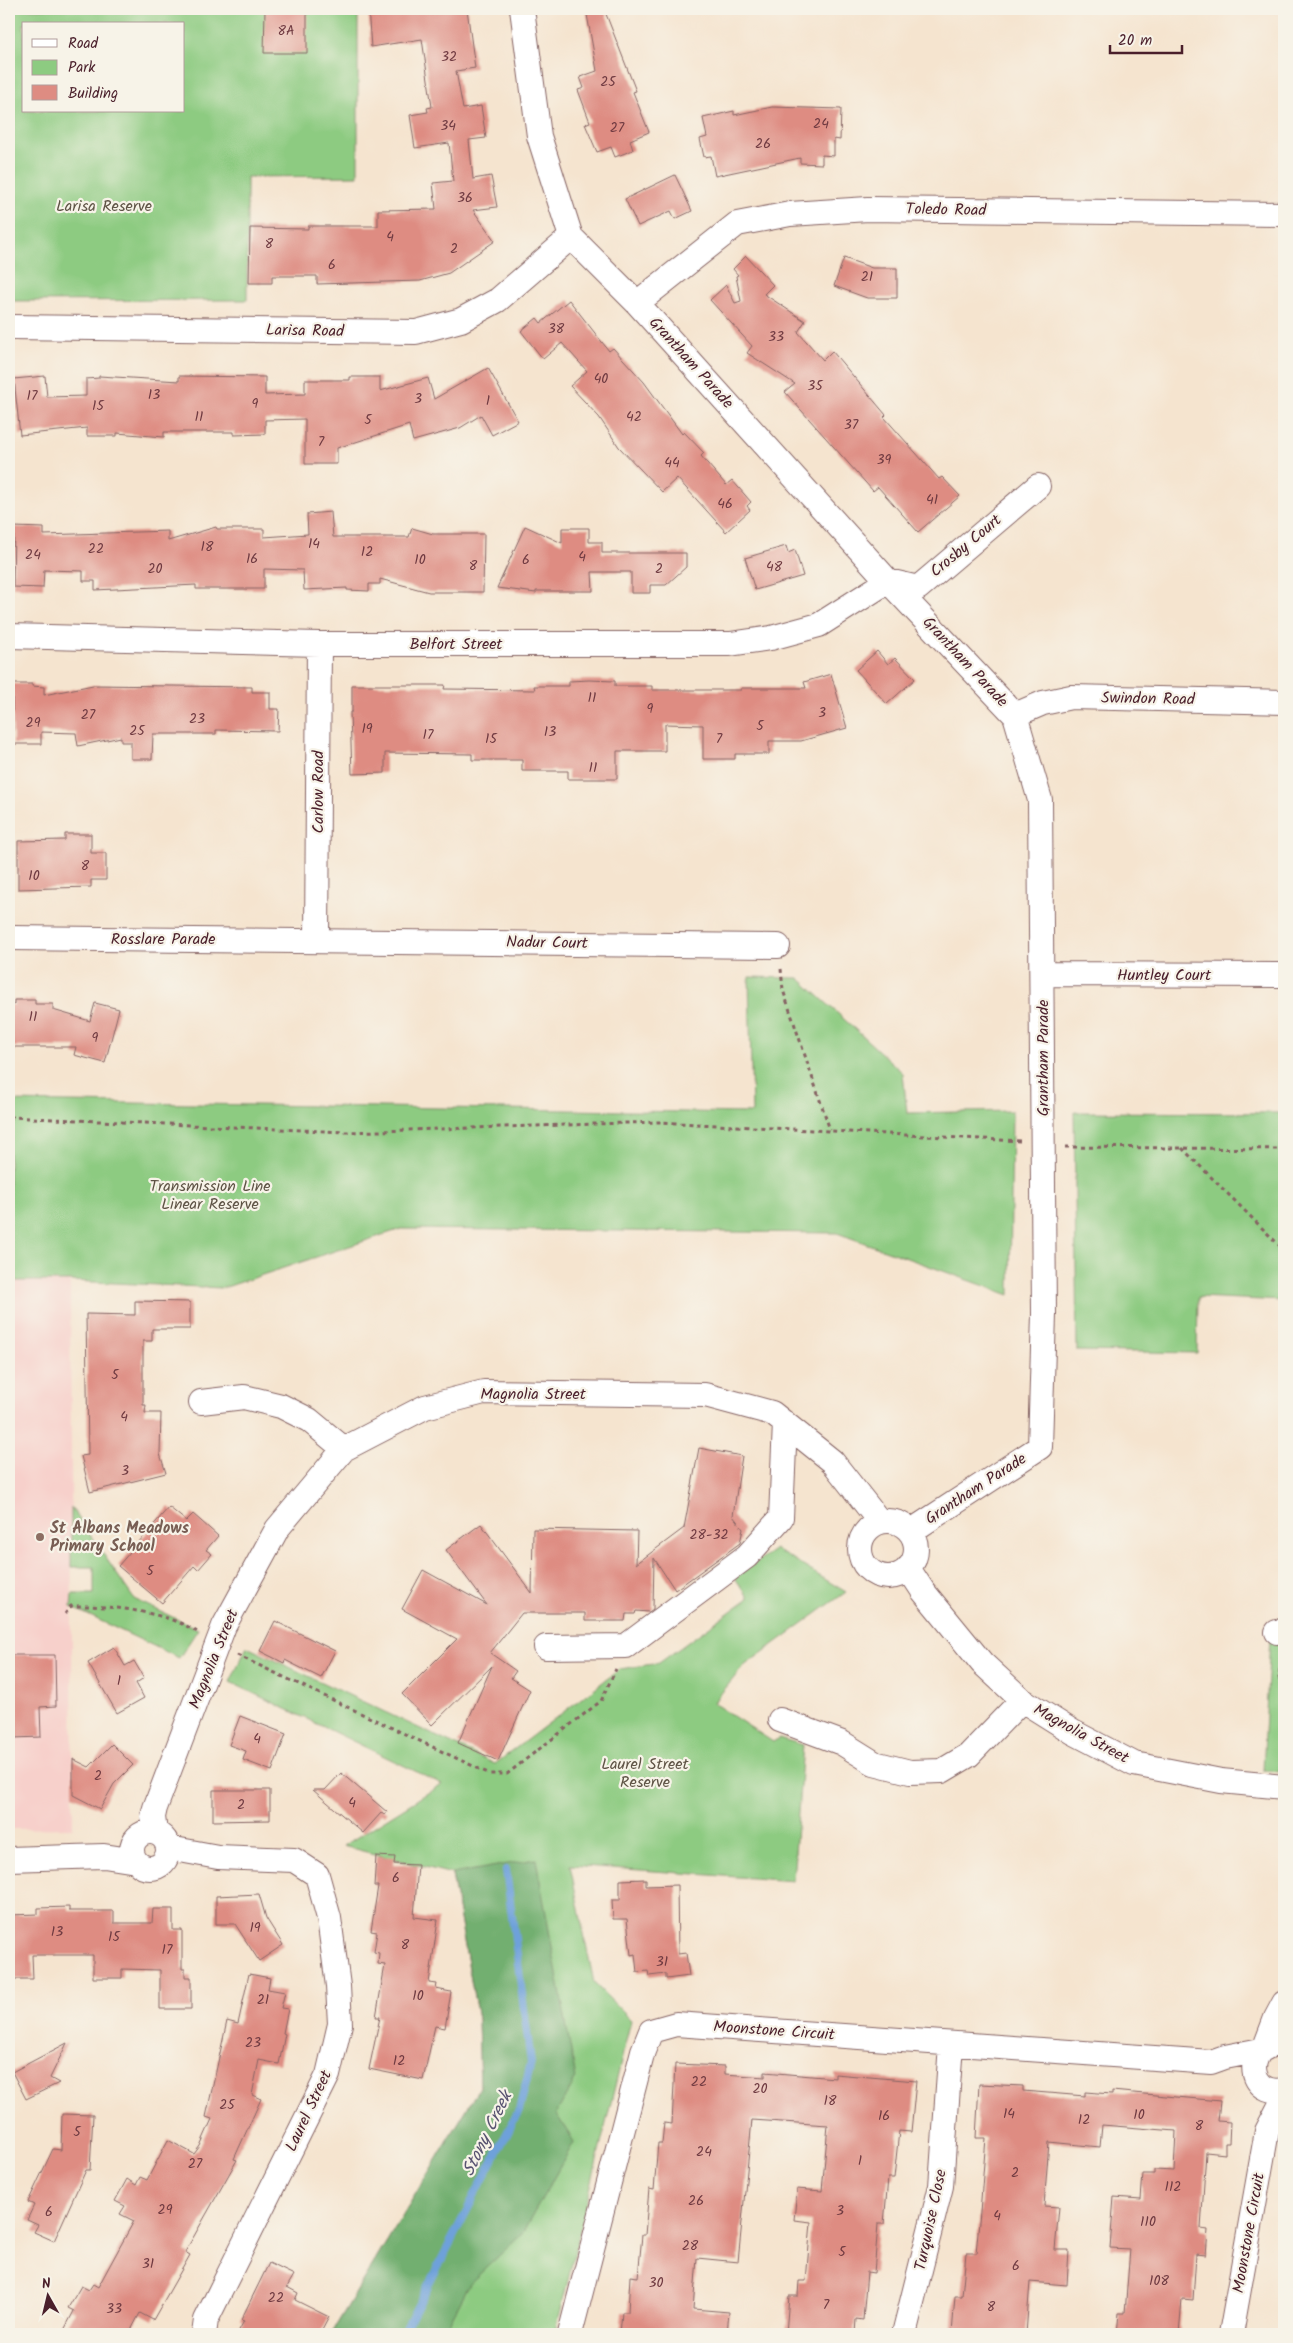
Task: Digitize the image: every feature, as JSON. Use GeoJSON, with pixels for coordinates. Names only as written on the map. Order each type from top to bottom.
{"type":"FeatureCollection","features":[{"type":"Feature","properties":{"kind":"street","name":"Grantham Parade"},"geometry":{"type":"LineString","coordinates":[[522,9],[539,136],[571,238],[637,303],[888,581],[1015,716],[1040,800],[1043,974],[1044,1314],[1040,1447],[910,1532]]}},
{"type":"Feature","properties":{"kind":"street","name":"Toledo Road"},"geometry":{"type":"LineString","coordinates":[[637,303],[737,224],[790,214],[868,209],[1284,214]]}},
{"type":"Feature","properties":{"kind":"street","name":"Larisa Road"},"geometry":{"type":"LineString","coordinates":[[9,327],[416,332],[461,320],[498,300],[571,238]]}},
{"type":"Feature","properties":{"kind":"street","name":"Crosby Court"},"geometry":{"type":"LineString","coordinates":[[888,581],[918,588],[1038,486]]}},
{"type":"Feature","properties":{"kind":"street","name":"Belfort Street"},"geometry":{"type":"LineString","coordinates":[[9,636],[319,644],[730,644],[771,638],[819,625],[888,581]]}},
{"type":"Feature","properties":{"kind":"street","name":"Carlow Road"},"geometry":{"type":"LineString","coordinates":[[317,940],[319,644]]}},
{"type":"Feature","properties":{"kind":"street","name":"Swindon Road"},"geometry":{"type":"LineString","coordinates":[[1015,716],[1043,703],[1071,698],[1284,702]]}},
{"type":"Feature","properties":{"kind":"street","name":"Rosslare Parade"},"geometry":{"type":"LineString","coordinates":[[9,938],[317,940]]}},
{"type":"Feature","properties":{"kind":"street","name":"Nadur Court"},"geometry":{"type":"LineString","coordinates":[[317,940],[778,946]]}},
{"type":"Feature","properties":{"kind":"street","name":"Huntley Court"},"geometry":{"type":"LineString","coordinates":[[1043,974],[1284,976]]}},
{"type":"Feature","properties":{"kind":"street","name":"Magnolia Street"},"geometry":{"type":"LineString","coordinates":[[149,1845],[155,1808],[224,1626],[277,1529],[344,1449],[425,1407],[484,1392],[705,1396],[772,1413],[832,1461],[880,1522]]}},
{"type":"Feature","properties":{"kind":"street"},"geometry":{"type":"LineString","coordinates":[[201,1402],[244,1397],[281,1406],[309,1420],[344,1449]]}},
{"type":"Feature","properties":{"kind":"street"},"geometry":{"type":"LineString","coordinates":[[546,1647],[626,1646],[746,1556],[782,1518],[784,1423]]}},
{"type":"Feature","properties":{"kind":"street"},"geometry":{"type":"LineString","coordinates":[[880,1522],[899,1523],[910,1532],[915,1540],[914,1560],[900,1574],[881,1576],[865,1565],[860,1546],[862,1537],[868,1529],[880,1522]]}},
{"type":"Feature","properties":{"kind":"street","name":"Magnolia Street"},"geometry":{"type":"LineString","coordinates":[[908,1568],[923,1591],[982,1663],[1022,1700],[1073,1732],[1134,1764],[1220,1780],[1284,1787]]}},
{"type":"Feature","properties":{"kind":"street"},"geometry":{"type":"LineString","coordinates":[[780,1720],[842,1743],[874,1763],[910,1772],[942,1771],[969,1755],[1022,1700]]}},
{"type":"Feature","properties":{"kind":"street","name":"Laurel Street"},"geometry":{"type":"LineString","coordinates":[[9,1859],[104,1856],[149,1845],[218,1857],[294,1860],[317,1875],[329,1918],[338,1986],[340,2024],[328,2075],[206,2320],[204,2334]]}},
{"type":"Feature","properties":{"kind":"street"},"geometry":{"type":"LineString","coordinates":[[1284,2003],[1276,2018],[1270,2048],[1254,2062],[1257,2081],[1270,2090],[1284,2090]]}},
{"type":"Feature","properties":{"kind":"street","name":"Moonstone Circuit"},"geometry":{"type":"LineString","coordinates":[[570,2334],[643,2051],[651,2031],[676,2024],[1211,2062],[1225,2057],[1270,2048]]}},
{"type":"Feature","properties":{"kind":"street","name":"Turquoise Close"},"geometry":{"type":"LineString","coordinates":[[904,2334],[941,2186],[951,2044]]}},
{"type":"Feature","properties":{"kind":"street","name":"Moonstone Circuit"},"geometry":{"type":"LineString","coordinates":[[1211,2062],[1223,2069],[1257,2081],[1267,2132]]}},
{"type":"Feature","properties":{"kind":"street","name":"Moonstone Circuit"},"geometry":{"type":"LineString","coordinates":[[1231,2334],[1267,2132],[1284,2098]]}},
{"type":"Feature","properties":{"kind":"path"},"geometry":{"type":"LineString","coordinates":[[778,946],[783,990],[830,1130]]}},
{"type":"Feature","properties":{"kind":"path"},"geometry":{"type":"LineString","coordinates":[[9,1117],[346,1132],[658,1122],[1022,1142]]}},
{"type":"Feature","properties":{"kind":"path"},"geometry":{"type":"LineString","coordinates":[[1057,1147],[1284,1149]]}},
{"type":"Feature","properties":{"kind":"path"},"geometry":{"type":"LineString","coordinates":[[1181,1148],[1284,1250]]}},
{"type":"Feature","properties":{"kind":"path"},"geometry":{"type":"LineString","coordinates":[[65,1614],[71,1606],[114,1606],[145,1613],[191,1629],[217,1646],[490,1774],[508,1774],[601,1701],[626,1646]]}},
{"type":"Feature","properties":{"kind":"path"},"geometry":{"type":"LineString","coordinates":[[1281,1636],[1280,1677],[1284,1697]]}},
{"type":"Feature","properties":{"kind":"shaded area","name":"St Albans Meadows Primary School"},"geometry":{"type":"Polygon","coordinates":[[[9,1281],[70,1281],[73,1828],[9,1829],[9,1281]]]}},
{"type":"Feature","properties":{"kind":"green space","name":"Larisa Reserve"},"geometry":{"type":"Polygon","coordinates":[[[9,9],[358,9],[358,176],[247,177],[247,300],[9,301],[9,9]]]}},
{"type":"Feature","properties":{"kind":"green space","name":"Transmission Line Linear Reserve"},"geometry":{"type":"Polygon","coordinates":[[[749,977],[799,978],[903,1073],[907,1113],[1012,1111],[1010,1295],[837,1233],[401,1229],[223,1288],[70,1281],[9,1281],[9,1101],[752,1113],[749,977]]]}},
{"type":"Feature","properties":{"kind":"green space"},"geometry":{"type":"Polygon","coordinates":[[[1074,1112],[1284,1113],[1284,1301],[1198,1297],[1197,1353],[1077,1351],[1074,1112]]]}},
{"type":"Feature","properties":{"kind":"green space"},"geometry":{"type":"Polygon","coordinates":[[[71,1507],[134,1599],[198,1629],[179,1658],[71,1607],[72,1594],[94,1594],[94,1567],[71,1567],[71,1507]]]}},
{"type":"Feature","properties":{"kind":"green space","name":"Laurel Street Reserve"},"geometry":{"type":"Polygon","coordinates":[[[775,1549],[846,1592],[744,1666],[713,1703],[773,1742],[779,1738],[803,1745],[793,1881],[570,1865],[594,1983],[631,2020],[555,2334],[331,2334],[480,2087],[478,2019],[452,1874],[343,1846],[442,1784],[230,1682],[247,1647],[495,1764],[620,1669],[659,1663],[749,1598],[735,1578],[775,1549]]]}},
{"type":"Feature","properties":{"kind":"green space"},"geometry":{"type":"Polygon","coordinates":[[[1270,1636],[1284,1639],[1284,1772],[1263,1771],[1270,1636]]]}},
{"type":"Feature","properties":{"kind":"green space"},"geometry":{"type":"Polygon","coordinates":[[[536,1859],[576,2078],[556,2114],[574,2142],[522,2234],[470,2283],[443,2334],[331,2334],[480,2087],[478,2019],[452,1874],[536,1859]]]}},
{"type":"Feature","properties":{"kind":"building"},"geometry":{"type":"Polygon","coordinates":[[[265,9],[307,9],[307,53],[264,53],[265,9]]]}},
{"type":"Feature","properties":{"kind":"building"},"geometry":{"type":"Polygon","coordinates":[[[368,9],[467,9],[475,68],[456,71],[463,109],[481,106],[486,138],[469,140],[473,179],[491,176],[497,207],[473,210],[495,241],[449,273],[420,281],[317,284],[317,276],[272,276],[272,283],[249,283],[250,228],[308,229],[308,226],[378,226],[378,210],[436,209],[433,183],[453,181],[449,143],[415,148],[410,115],[428,112],[427,108],[432,107],[422,39],[371,47],[368,9]]]}},
{"type":"Feature","properties":{"kind":"building"},"geometry":{"type":"Polygon","coordinates":[[[586,9],[604,9],[636,91],[633,92],[649,132],[630,140],[633,150],[615,157],[611,147],[597,152],[585,124],[590,122],[578,90],[584,88],[580,77],[597,71],[586,9]]]}},
{"type":"Feature","properties":{"kind":"building"},"geometry":{"type":"Polygon","coordinates":[[[772,107],[841,109],[840,140],[834,139],[834,156],[822,155],[822,164],[800,163],[800,158],[715,176],[711,156],[704,157],[700,139],[707,137],[703,118],[734,111],[734,115],[772,107]]]}},
{"type":"Feature","properties":{"kind":"building"},"geometry":{"type":"Polygon","coordinates":[[[675,175],[692,211],[675,219],[671,211],[638,226],[625,199],[675,175]]]}},
{"type":"Feature","properties":{"kind":"building"},"geometry":{"type":"Polygon","coordinates":[[[746,256],[773,285],[764,294],[805,321],[798,332],[823,360],[832,351],[886,415],[884,417],[939,479],[942,477],[960,496],[918,532],[878,487],[873,491],[785,392],[795,384],[747,353],[752,346],[710,300],[726,285],[735,303],[741,301],[736,276],[738,275],[733,269],[746,256]]]}},
{"type":"Feature","properties":{"kind":"building"},"geometry":{"type":"Polygon","coordinates":[[[844,258],[872,268],[897,268],[897,298],[867,298],[834,286],[844,258]]]}},
{"type":"Feature","properties":{"kind":"building"},"geometry":{"type":"Polygon","coordinates":[[[569,300],[609,351],[613,348],[644,382],[682,434],[684,432],[704,453],[701,456],[726,485],[732,480],[751,502],[747,506],[750,510],[726,532],[677,478],[662,492],[619,447],[599,417],[570,386],[587,371],[562,343],[543,359],[521,331],[537,318],[541,323],[569,300]]]}},
{"type":"Feature","properties":{"kind":"building"},"geometry":{"type":"Polygon","coordinates":[[[488,368],[518,421],[492,435],[481,415],[460,428],[413,441],[409,425],[337,448],[337,464],[305,464],[305,419],[265,420],[265,434],[234,435],[234,432],[164,432],[164,437],[117,433],[117,436],[87,436],[87,428],[20,435],[14,379],[45,376],[47,397],[86,396],[86,379],[99,378],[99,376],[179,381],[179,376],[265,377],[265,395],[305,394],[305,380],[350,380],[350,377],[380,377],[380,391],[428,378],[434,399],[488,368]]]}},
{"type":"Feature","properties":{"kind":"building"},"geometry":{"type":"Polygon","coordinates":[[[331,512],[333,537],[409,537],[412,528],[433,534],[484,534],[483,592],[429,592],[380,579],[380,584],[369,584],[369,591],[347,590],[347,588],[304,590],[303,570],[264,569],[264,589],[196,589],[196,585],[95,590],[95,581],[83,581],[83,571],[44,570],[43,588],[13,587],[14,527],[44,528],[44,535],[168,531],[168,541],[216,527],[217,529],[264,529],[264,537],[308,534],[307,514],[331,512]]]}},
{"type":"Feature","properties":{"kind":"building"},"geometry":{"type":"Polygon","coordinates":[[[525,526],[562,543],[562,528],[589,528],[589,542],[602,542],[602,553],[686,553],[686,567],[666,585],[650,585],[650,593],[631,593],[631,572],[592,572],[593,591],[536,591],[536,593],[497,588],[525,526]]]}},
{"type":"Feature","properties":{"kind":"building"},"geometry":{"type":"Polygon","coordinates":[[[786,546],[788,553],[795,550],[803,576],[755,590],[745,558],[786,546]]]}},
{"type":"Feature","properties":{"kind":"building"},"geometry":{"type":"Polygon","coordinates":[[[877,651],[888,664],[895,658],[915,679],[887,704],[856,670],[877,651]]]}},
{"type":"Feature","properties":{"kind":"building"},"geometry":{"type":"Polygon","coordinates":[[[831,674],[847,728],[801,741],[769,741],[769,754],[735,754],[735,759],[703,759],[703,725],[665,724],[665,751],[617,751],[617,779],[568,779],[568,771],[522,771],[522,760],[472,760],[472,754],[385,753],[385,773],[352,774],[350,712],[352,712],[352,685],[445,685],[444,689],[535,690],[534,686],[569,686],[569,681],[589,680],[615,681],[615,686],[652,686],[652,690],[741,690],[741,688],[806,688],[804,682],[831,674]]]}},
{"type":"Feature","properties":{"kind":"building"},"geometry":{"type":"Polygon","coordinates":[[[12,684],[32,684],[32,686],[44,687],[44,695],[93,685],[252,687],[252,692],[270,692],[270,709],[279,709],[278,731],[216,730],[216,734],[153,734],[152,759],[131,759],[131,742],[121,742],[121,737],[78,746],[76,733],[41,732],[41,744],[13,744],[12,684]]]}},
{"type":"Feature","properties":{"kind":"building"},"geometry":{"type":"Polygon","coordinates":[[[65,834],[91,834],[91,853],[106,853],[106,880],[91,880],[91,887],[18,889],[18,841],[65,840],[65,834]]]}},
{"type":"Feature","properties":{"kind":"building"},"geometry":{"type":"Polygon","coordinates":[[[14,1000],[35,1000],[35,1004],[53,1004],[53,1010],[90,1021],[95,1003],[119,1009],[105,1063],[74,1055],[76,1047],[9,1047],[9,1005],[14,1005],[14,1000]]]}},
{"type":"Feature","properties":{"kind":"building"},"geometry":{"type":"Polygon","coordinates":[[[135,1301],[190,1302],[190,1329],[152,1329],[152,1341],[143,1341],[143,1405],[146,1405],[145,1413],[161,1413],[160,1454],[166,1473],[90,1492],[81,1456],[88,1455],[86,1314],[135,1315],[135,1301]]]}},
{"type":"Feature","properties":{"kind":"building"},"geometry":{"type":"Polygon","coordinates":[[[699,1448],[742,1456],[733,1516],[743,1529],[740,1543],[675,1590],[654,1558],[653,1609],[649,1612],[636,1611],[635,1614],[626,1614],[625,1621],[585,1621],[585,1613],[522,1613],[490,1653],[516,1671],[511,1678],[530,1690],[498,1761],[458,1743],[492,1666],[432,1725],[402,1694],[457,1639],[402,1609],[423,1570],[487,1605],[446,1550],[481,1524],[532,1593],[533,1529],[637,1531],[636,1564],[684,1528],[699,1448]]]}},
{"type":"Feature","properties":{"kind":"building"},"geometry":{"type":"Polygon","coordinates":[[[169,1507],[186,1521],[193,1514],[218,1536],[206,1550],[212,1554],[198,1570],[194,1566],[162,1603],[118,1566],[169,1507]]]}},
{"type":"Feature","properties":{"kind":"building"},"geometry":{"type":"Polygon","coordinates":[[[275,1621],[335,1651],[321,1678],[285,1660],[284,1663],[260,1651],[275,1621]]]}},
{"type":"Feature","properties":{"kind":"building"},"geometry":{"type":"Polygon","coordinates":[[[114,1647],[125,1666],[134,1661],[144,1678],[136,1683],[144,1698],[117,1713],[88,1663],[114,1647]]]}},
{"type":"Feature","properties":{"kind":"building"},"geometry":{"type":"Polygon","coordinates":[[[9,1655],[55,1655],[56,1706],[40,1707],[41,1737],[13,1738],[13,1735],[9,1735],[9,1655]]]}},
{"type":"Feature","properties":{"kind":"building"},"geometry":{"type":"Polygon","coordinates":[[[240,1716],[286,1734],[272,1771],[243,1760],[246,1751],[229,1745],[240,1716]]]}},
{"type":"Feature","properties":{"kind":"building"},"geometry":{"type":"Polygon","coordinates":[[[112,1744],[133,1765],[114,1784],[100,1809],[73,1795],[73,1759],[89,1767],[112,1744]]]}},
{"type":"Feature","properties":{"kind":"building"},"geometry":{"type":"Polygon","coordinates":[[[341,1773],[387,1812],[385,1815],[381,1813],[363,1833],[313,1790],[325,1790],[341,1773]]]}},
{"type":"Feature","properties":{"kind":"building"},"geometry":{"type":"Polygon","coordinates":[[[213,1790],[270,1790],[270,1820],[213,1821],[213,1790]]]}},
{"type":"Feature","properties":{"kind":"building"},"geometry":{"type":"Polygon","coordinates":[[[376,1856],[395,1857],[394,1864],[418,1865],[414,1917],[438,1920],[429,1983],[437,1984],[436,1989],[451,1992],[445,2028],[435,2026],[423,2080],[369,2069],[380,2017],[376,2017],[385,1965],[378,1964],[379,1953],[374,1952],[377,1932],[371,1931],[378,1886],[374,1886],[376,1856]]]}},
{"type":"Feature","properties":{"kind":"building"},"geometry":{"type":"Polygon","coordinates":[[[646,1879],[646,1886],[677,1885],[678,1954],[686,1953],[689,1976],[666,1979],[666,1974],[649,1976],[648,1971],[637,1972],[635,1954],[631,1955],[627,1919],[613,1919],[612,1900],[620,1900],[620,1880],[646,1879]]]}},
{"type":"Feature","properties":{"kind":"building"},"geometry":{"type":"Polygon","coordinates":[[[259,1894],[266,1918],[283,1945],[259,1961],[235,1924],[216,1924],[216,1896],[259,1894]]]}},
{"type":"Feature","properties":{"kind":"building"},"geometry":{"type":"Polygon","coordinates":[[[69,1907],[69,1911],[114,1911],[114,1923],[152,1923],[153,1909],[173,1909],[173,1930],[182,1930],[182,1969],[185,1969],[185,1977],[191,1977],[191,2009],[160,2009],[160,1970],[122,1969],[122,1978],[93,1978],[93,1955],[32,1955],[33,1979],[9,1979],[9,1915],[38,1914],[38,1908],[69,1907]]]}},
{"type":"Feature","properties":{"kind":"building"},"geometry":{"type":"Polygon","coordinates":[[[249,1974],[270,1978],[268,1989],[285,1992],[281,2008],[288,2009],[279,2064],[259,2060],[252,2095],[261,2099],[234,2159],[237,2160],[185,2252],[190,2255],[153,2320],[140,2313],[129,2334],[62,2334],[74,2311],[68,2308],[81,2286],[89,2290],[93,2284],[98,2287],[134,2221],[120,2214],[125,2206],[115,2201],[127,2179],[136,2185],[140,2177],[147,2180],[168,2140],[194,2154],[200,2146],[212,2119],[206,2117],[227,2021],[238,2024],[249,1974]]]}},
{"type":"Feature","properties":{"kind":"building"},"geometry":{"type":"Polygon","coordinates":[[[67,2043],[50,2078],[59,2083],[26,2099],[12,2072],[67,2043]]]}},
{"type":"Feature","properties":{"kind":"building"},"geometry":{"type":"Polygon","coordinates":[[[675,2064],[725,2066],[725,2074],[765,2077],[765,2072],[835,2078],[835,2074],[916,2081],[911,2132],[899,2131],[894,2178],[888,2178],[884,2224],[878,2224],[874,2273],[867,2272],[863,2320],[856,2319],[855,2334],[786,2334],[789,2296],[798,2296],[799,2281],[806,2281],[811,2222],[794,2220],[797,2189],[822,2191],[828,2125],[752,2120],[738,2262],[697,2258],[693,2309],[729,2312],[727,2334],[620,2334],[622,2312],[628,2312],[630,2276],[638,2277],[642,2235],[645,2235],[649,2189],[654,2190],[658,2143],[662,2143],[664,2123],[672,2124],[675,2064]]]}},
{"type":"Feature","properties":{"kind":"building"},"geometry":{"type":"Polygon","coordinates":[[[979,2084],[1023,2086],[1023,2091],[1085,2096],[1085,2092],[1112,2094],[1112,2091],[1220,2101],[1218,2121],[1230,2122],[1229,2143],[1225,2143],[1225,2154],[1206,2152],[1201,2229],[1208,2230],[1206,2255],[1196,2254],[1193,2300],[1182,2299],[1179,2334],[1117,2334],[1119,2313],[1125,2313],[1130,2249],[1110,2248],[1114,2197],[1141,2199],[1143,2174],[1154,2174],[1154,2170],[1174,2171],[1176,2131],[1102,2125],[1100,2147],[1049,2142],[1044,2206],[1059,2207],[1055,2250],[1069,2250],[1067,2285],[1030,2282],[1026,2334],[952,2334],[955,2296],[962,2296],[966,2253],[976,2253],[986,2138],[976,2138],[979,2084]]]}},
{"type":"Feature","properties":{"kind":"building"},"geometry":{"type":"Polygon","coordinates":[[[62,2114],[93,2115],[90,2170],[86,2170],[54,2241],[34,2232],[38,2225],[27,2220],[34,2205],[28,2202],[53,2149],[61,2150],[62,2114]]]}},
{"type":"Feature","properties":{"kind":"building"},"geometry":{"type":"Polygon","coordinates":[[[269,2263],[294,2275],[287,2287],[298,2293],[295,2300],[329,2317],[320,2334],[237,2334],[244,2321],[241,2320],[269,2263]]]}},
{"type":"Feature","properties":{"kind":"waterway","name":"Stony Creek"},"geometry":{"type":"LineString","coordinates":[[403,2334],[519,2110],[531,2063],[506,1870]]}},
{"type":"Feature","properties":{"kind":"place","name":"St Albans Meadows Primary School"},"geometry":{"type":"Point","coordinates":[40,1537]}}]}
